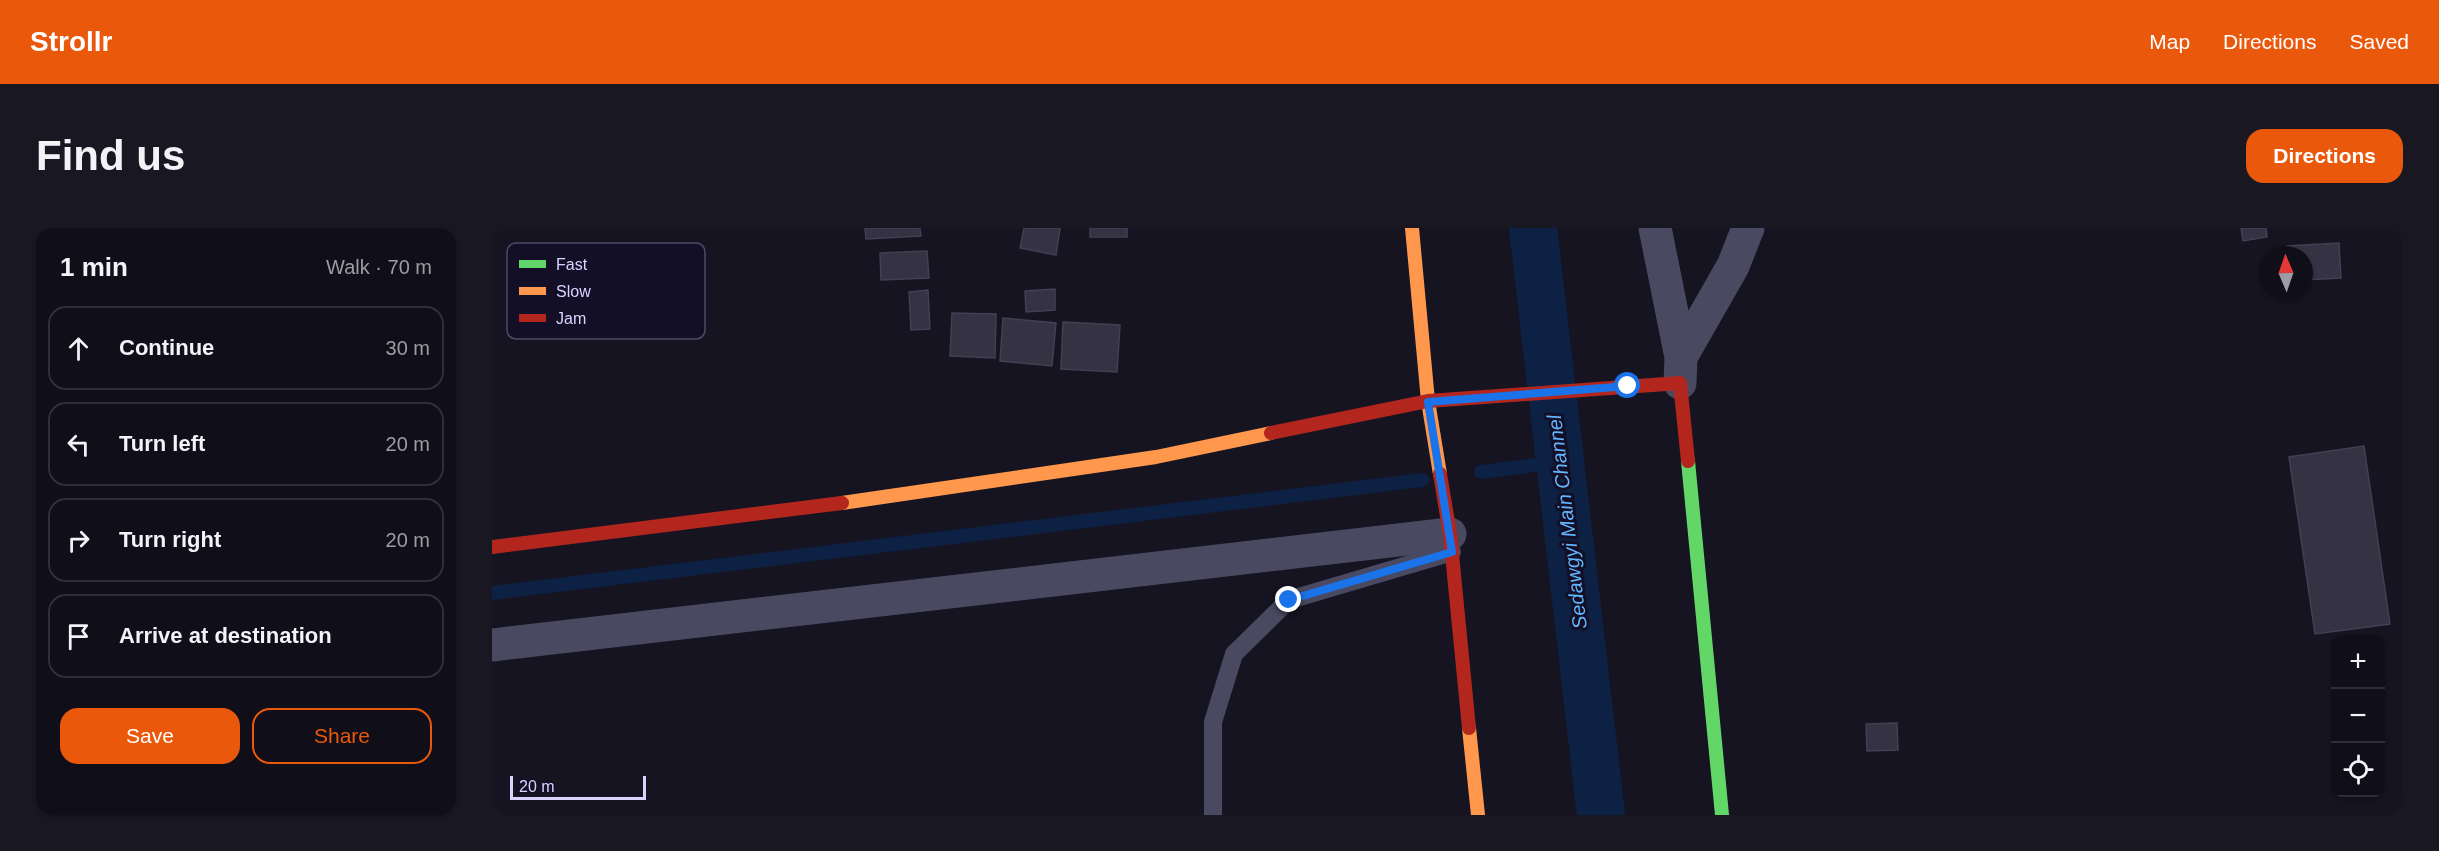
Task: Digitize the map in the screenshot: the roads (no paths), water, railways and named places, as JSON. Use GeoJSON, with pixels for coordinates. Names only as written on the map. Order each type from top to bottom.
{"type":"FeatureCollection","features":[{"type":"Feature","properties":{"kind":"street"},"geometry":{"type":"LineString","coordinates":[[1412,228],[1428,402],[1451,543],[1478,815]]}},
{"type":"Feature","properties":{"kind":"street"},"geometry":{"type":"LineString","coordinates":[[1655,228],[1680,370],[1722,815]]}},
{"type":"Feature","properties":{"kind":"street"},"geometry":{"type":"LineString","coordinates":[[492,548],[760,515],[1156,457],[1428,402],[1628,386],[1680,370],[1733,266],[1748,228]]}},
{"type":"Feature","properties":{"kind":"street"},"geometry":{"type":"LineString","coordinates":[[492,645],[1451,543]]}},
{"type":"Feature","properties":{"kind":"lane"},"geometry":{"type":"LineString","coordinates":[[1213,815],[1213,722],[1234,654],[1289,600],[1451,543]]}},
{"type":"Feature","properties":{"kind":"waterway","name":"Sedawgyi Main Channel"},"geometry":{"type":"LineString","coordinates":[[1533,228],[1601,815]]}},
{"type":"Feature","properties":{"kind":"waterway"},"geometry":{"type":"LineString","coordinates":[[1481,472],[1559,462]]}},
{"type":"Feature","properties":{"kind":"waterway"},"geometry":{"type":"LineString","coordinates":[[492,593],[1422,480]]}}]}
